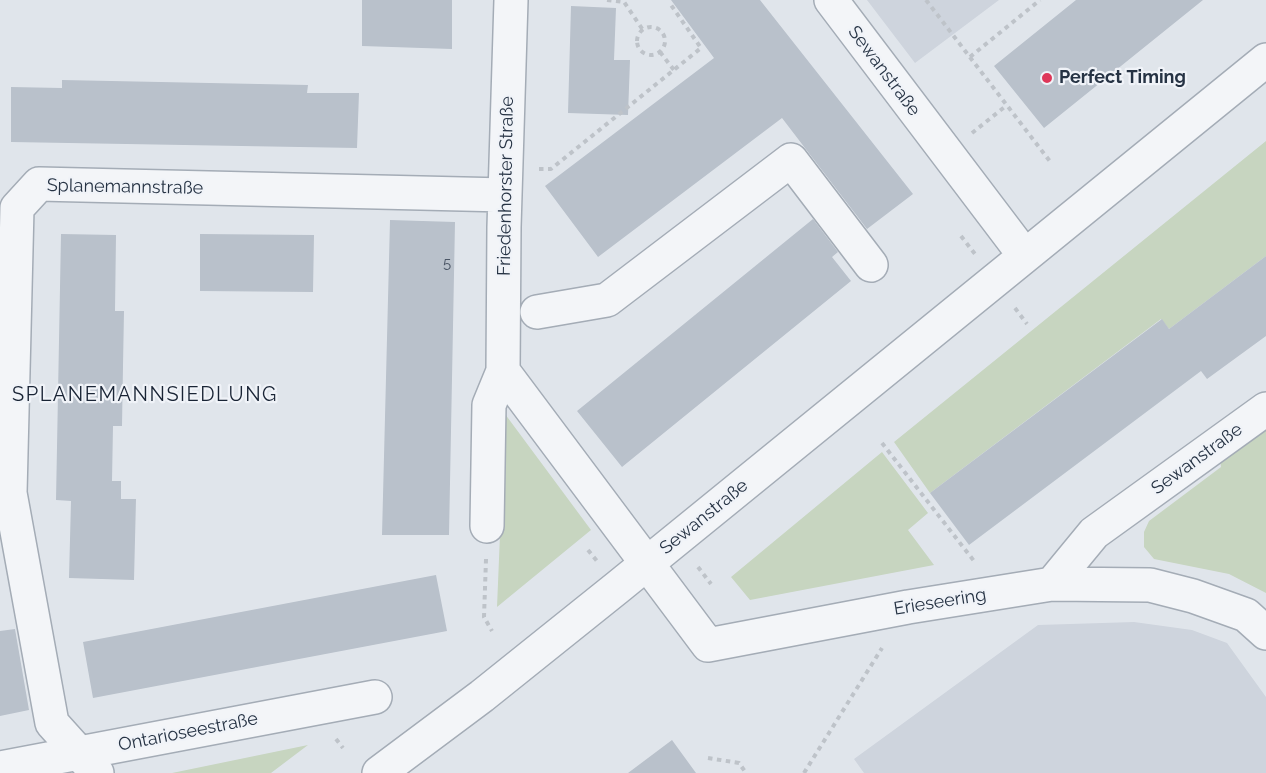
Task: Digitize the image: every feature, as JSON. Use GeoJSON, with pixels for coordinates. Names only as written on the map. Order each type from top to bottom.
{"type":"FeatureCollection","features":[{"type":"Feature","properties":{"kind":"street","name":"Friedenhorster Straße"},"geometry":{"type":"LineString","coordinates":[[487,526],[489,405],[503,371],[505,183],[511,0]]}},
{"type":"Feature","properties":{"kind":"street","name":"Sewanstraße"},"geometry":{"type":"LineString","coordinates":[[831,0],[1025,256]]}},
{"type":"Feature","properties":{"kind":"street","name":"Sewanstraße"},"geometry":{"type":"LineString","coordinates":[[379,773],[482,696],[648,563],[1266,60]]}},
{"type":"Feature","properties":{"kind":"street"},"geometry":{"type":"LineString","coordinates":[[537,312],[607,300],[791,160],[871,265]]}},
{"type":"Feature","properties":{"kind":"street","name":"Splanemannstraße"},"geometry":{"type":"LineString","coordinates":[[88,763],[52,723],[10,494],[17,208],[39,184],[505,183]]}},
{"type":"Feature","properties":{"kind":"street"},"geometry":{"type":"LineString","coordinates":[[503,371],[648,563]]}},
{"type":"Feature","properties":{"kind":"street","name":"Sewanstraße"},"geometry":{"type":"LineString","coordinates":[[1052,584],[1094,533],[1266,410]]}},
{"type":"Feature","properties":{"kind":"street","name":"Erieseering"},"geometry":{"type":"LineString","coordinates":[[648,563],[708,645],[908,607],[1052,584],[1150,585],[1193,596],[1246,615],[1266,633]]}},
{"type":"Feature","properties":{"kind":"street","name":"Ontarioseestraße"},"geometry":{"type":"LineString","coordinates":[[0,768],[88,763],[375,697]]}},
{"type":"Feature","properties":{"kind":"path"},"geometry":{"type":"LineString","coordinates":[[607,0],[624,2],[643,30]]}},
{"type":"Feature","properties":{"kind":"path"},"geometry":{"type":"LineString","coordinates":[[926,0],[1052,164]]}},
{"type":"Feature","properties":{"kind":"path"},"geometry":{"type":"LineString","coordinates":[[970,57],[1040,0]]}},
{"type":"Feature","properties":{"kind":"path"},"geometry":{"type":"LineString","coordinates":[[505,183],[551,169],[701,48],[671,5],[674,3]]}},
{"type":"Feature","properties":{"kind":"path"},"geometry":{"type":"LineString","coordinates":[[649,27],[662,32],[665,40],[660,52],[646,55],[638,49],[636,39],[643,30],[649,27]]}},
{"type":"Feature","properties":{"kind":"path"},"geometry":{"type":"LineString","coordinates":[[660,52],[674,70]]}},
{"type":"Feature","properties":{"kind":"path"},"geometry":{"type":"LineString","coordinates":[[947,154],[1007,105]]}},
{"type":"Feature","properties":{"kind":"path"},"geometry":{"type":"LineString","coordinates":[[882,443],[999,592]]}},
{"type":"Feature","properties":{"kind":"path"},"geometry":{"type":"LineString","coordinates":[[487,526],[483,617],[492,631]]}},
{"type":"Feature","properties":{"kind":"path"},"geometry":{"type":"LineString","coordinates":[[804,773],[908,607]]}},
{"type":"Feature","properties":{"kind":"path"},"geometry":{"type":"LineString","coordinates":[[335,738],[343,748]]}},
{"type":"Feature","properties":{"kind":"path"},"geometry":{"type":"LineString","coordinates":[[708,758],[739,763],[746,773]]}},
{"type":"Feature","properties":{"kind":"shaded area"},"geometry":{"type":"Polygon","coordinates":[[[867,0],[999,0],[915,63],[867,0]]]}},
{"type":"Feature","properties":{"kind":"shaded area"},"geometry":{"type":"Polygon","coordinates":[[[1134,622],[1192,630],[1227,643],[1266,697],[1266,773],[864,773],[854,759],[1038,625],[1134,622]]]}},
{"type":"Feature","properties":{"kind":"green space"},"geometry":{"type":"Polygon","coordinates":[[[1266,141],[1266,256],[1169,329],[1161,319],[930,493],[894,442],[1266,141]]]}},
{"type":"Feature","properties":{"kind":"green space"},"geometry":{"type":"Polygon","coordinates":[[[505,414],[591,530],[497,607],[505,414]]]}},
{"type":"Feature","properties":{"kind":"green space"},"geometry":{"type":"Polygon","coordinates":[[[1266,430],[1266,593],[1229,574],[1154,559],[1144,547],[1144,532],[1149,521],[1221,467],[1220,460],[1266,430]]]}},
{"type":"Feature","properties":{"kind":"green space"},"geometry":{"type":"Polygon","coordinates":[[[882,452],[928,513],[908,530],[934,565],[750,600],[731,577],[882,452]]]}},
{"type":"Feature","properties":{"kind":"green space"},"geometry":{"type":"Polygon","coordinates":[[[308,745],[271,773],[172,773],[308,745]]]}},
{"type":"Feature","properties":{"kind":"building"},"geometry":{"type":"Polygon","coordinates":[[[362,0],[452,0],[452,49],[362,46],[362,0]]]}},
{"type":"Feature","properties":{"kind":"building"},"geometry":{"type":"Polygon","coordinates":[[[671,0],[760,0],[913,194],[867,229],[782,118],[598,257],[545,186],[714,58],[671,0]]]}},
{"type":"Feature","properties":{"kind":"building"},"geometry":{"type":"Polygon","coordinates":[[[1076,0],[1203,0],[1044,128],[994,66],[1076,0]]]}},
{"type":"Feature","properties":{"kind":"building"},"geometry":{"type":"Polygon","coordinates":[[[571,6],[616,8],[614,60],[630,60],[628,115],[568,113],[571,6]]]}},
{"type":"Feature","properties":{"kind":"building"},"geometry":{"type":"Polygon","coordinates":[[[62,80],[308,85],[307,93],[359,93],[357,148],[11,142],[11,87],[62,88],[62,80]]]}},
{"type":"Feature","properties":{"kind":"building"},"geometry":{"type":"Polygon","coordinates":[[[813,219],[838,252],[832,257],[851,281],[622,467],[577,411],[813,219]]]}},
{"type":"Feature","properties":{"kind":"building"},"geometry":{"type":"Polygon","coordinates":[[[390,220],[455,222],[449,535],[382,535],[390,220]]]}},
{"type":"Feature","properties":{"kind":"building"},"geometry":{"type":"Polygon","coordinates":[[[61,234],[116,235],[115,311],[124,311],[122,426],[113,426],[112,481],[121,481],[121,499],[136,499],[134,580],[69,578],[71,501],[56,500],[61,234]]]}},
{"type":"Feature","properties":{"kind":"building"},"geometry":{"type":"Polygon","coordinates":[[[200,234],[314,235],[313,292],[200,291],[200,234]]]}},
{"type":"Feature","properties":{"kind":"building"},"geometry":{"type":"Polygon","coordinates":[[[1266,256],[1266,336],[1207,379],[1201,371],[969,545],[930,493],[1162,319],[1169,329],[1266,256]]]}},
{"type":"Feature","properties":{"kind":"building"},"geometry":{"type":"Polygon","coordinates":[[[436,575],[447,631],[93,698],[83,642],[436,575]]]}},
{"type":"Feature","properties":{"kind":"building"},"geometry":{"type":"Polygon","coordinates":[[[15,629],[29,710],[0,716],[0,631],[15,629]]]}},
{"type":"Feature","properties":{"kind":"building"},"geometry":{"type":"Polygon","coordinates":[[[672,740],[696,773],[628,773],[672,740]]]}},
{"type":"Feature","properties":{"kind":"place","name":"Perfect Timing"},"geometry":{"type":"Point","coordinates":[1047,78]}},
{"type":"Feature","properties":{"kind":"district","name":"SPLANEMANNSIEDLUNG"},"geometry":{"type":"Point","coordinates":[145,395]}}]}
